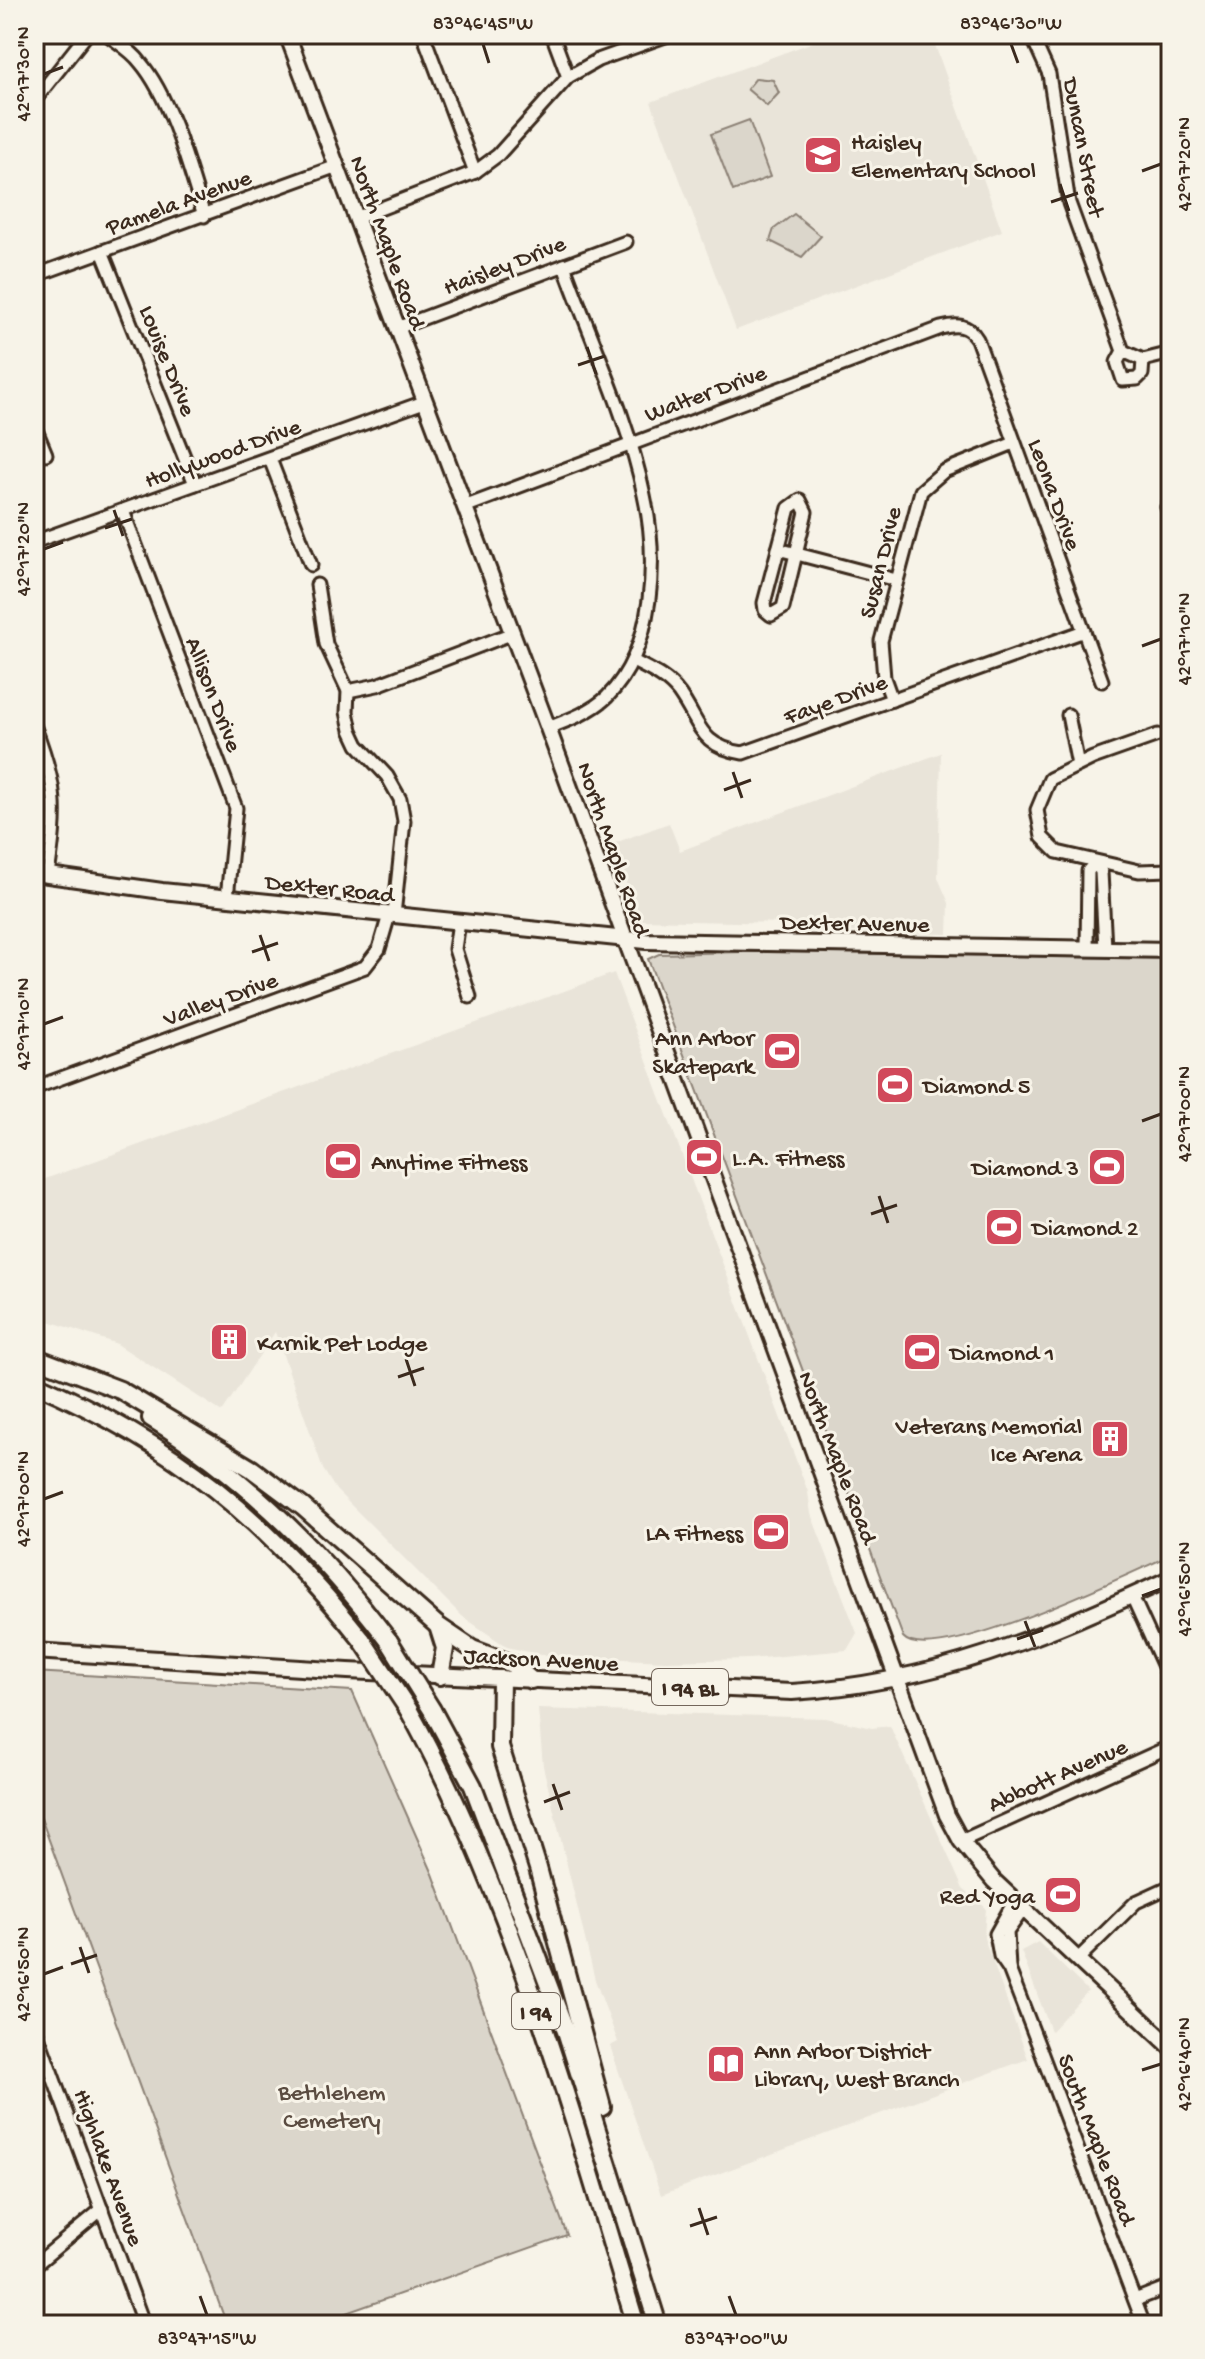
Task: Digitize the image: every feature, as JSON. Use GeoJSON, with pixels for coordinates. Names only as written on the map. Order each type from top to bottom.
{"type":"FeatureCollection","features":[{"type":"Feature","properties":{"kind":"highway"},"geometry":{"type":"LineString","coordinates":[[37,1358],[120,1390],[252,1469],[303,1507],[438,1626],[472,1649],[512,1664],[531,1680]]}},
{"type":"Feature","properties":{"kind":"highway","name":"I 94"},"geometry":{"type":"LineString","coordinates":[[37,1358],[152,1419],[237,1479],[306,1542],[389,1641],[432,1710],[473,1786],[567,2034],[614,2175],[658,2325]]}},
{"type":"Feature","properties":{"kind":"highway","name":"I 94"},"geometry":{"type":"LineString","coordinates":[[34,1383],[76,1402],[175,1458],[247,1513],[323,1590],[362,1640],[408,1709],[444,1774],[463,1817],[524,1978],[582,2147],[636,2325]]}},
{"type":"Feature","properties":{"kind":"highway"},"geometry":{"type":"LineString","coordinates":[[34,1392],[76,1402]]}},
{"type":"Feature","properties":{"kind":"highway"},"geometry":{"type":"LineString","coordinates":[[438,1626],[445,1648],[440,1676]]}},
{"type":"Feature","properties":{"kind":"highway"},"geometry":{"type":"LineString","coordinates":[[501,1679],[500,1747],[538,1868],[595,2081],[614,2175]]}},
{"type":"Feature","properties":{"kind":"main road","name":"North Maple Road"},"geometry":{"type":"LineString","coordinates":[[287,34],[513,633],[897,1680]]}},
{"type":"Feature","properties":{"kind":"main road","name":"Dexter Road"},"geometry":{"type":"LineString","coordinates":[[41,873],[227,898],[623,938]]}},
{"type":"Feature","properties":{"kind":"main road","name":"Dexter Avenue"},"geometry":{"type":"LineString","coordinates":[[623,938],[1171,950]]}},
{"type":"Feature","properties":{"kind":"main road","name":"Jackson Avenue"},"geometry":{"type":"LineString","coordinates":[[34,1651],[501,1679],[792,1692],[855,1688],[897,1680],[1020,1644],[1171,1578]]}},
{"type":"Feature","properties":{"kind":"main road"},"geometry":{"type":"LineString","coordinates":[[897,1680],[947,1815],[961,1841],[1020,1904],[1171,2047]]}},
{"type":"Feature","properties":{"kind":"street"},"geometry":{"type":"LineString","coordinates":[[34,101],[87,34]]}},
{"type":"Feature","properties":{"kind":"street"},"geometry":{"type":"LineString","coordinates":[[107,34],[140,60],[150,77],[177,136],[204,216]]}},
{"type":"Feature","properties":{"kind":"street"},"geometry":{"type":"LineString","coordinates":[[423,34],[475,172]]}},
{"type":"Feature","properties":{"kind":"street"},"geometry":{"type":"LineString","coordinates":[[552,34],[568,77]]}},
{"type":"Feature","properties":{"kind":"street"},"geometry":{"type":"LineString","coordinates":[[356,218],[475,172],[498,155],[568,77],[598,60],[671,34]]}},
{"type":"Feature","properties":{"kind":"street","name":"Duncan Street"},"geometry":{"type":"LineString","coordinates":[[1031,34],[1049,74],[1069,203],[1127,354]]}},
{"type":"Feature","properties":{"kind":"street","name":"Pamela Avenue"},"geometry":{"type":"LineString","coordinates":[[34,276],[337,166]]}},
{"type":"Feature","properties":{"kind":"street","name":"Haisley Drive"},"geometry":{"type":"LineString","coordinates":[[397,328],[626,242]]}},
{"type":"Feature","properties":{"kind":"street","name":"Louise Drive"},"geometry":{"type":"LineString","coordinates":[[102,251],[195,484]]}},
{"type":"Feature","properties":{"kind":"street"},"geometry":{"type":"LineString","coordinates":[[548,728],[586,712],[605,699],[633,661],[645,616],[649,550],[644,494],[629,443],[564,265]]}},
{"type":"Feature","properties":{"kind":"street","name":"Walter Drive"},"geometry":{"type":"LineString","coordinates":[[464,507],[941,328],[963,326]]}},
{"type":"Feature","properties":{"kind":"street","name":"Leona Drive"},"geometry":{"type":"LineString","coordinates":[[963,326],[971,330],[977,339],[1102,681]]}},
{"type":"Feature","properties":{"kind":"street"},"geometry":{"type":"LineString","coordinates":[[1143,360],[1142,374],[1137,379],[1123,380],[1117,362],[1127,354],[1143,360],[1171,353]]}},
{"type":"Feature","properties":{"kind":"street","name":"Hollywood Drive"},"geometry":{"type":"LineString","coordinates":[[34,542],[424,402]]}},
{"type":"Feature","properties":{"kind":"street"},"geometry":{"type":"LineString","coordinates":[[34,425],[46,454]]}},
{"type":"Feature","properties":{"kind":"street","name":"Susan Drive"},"geometry":{"type":"LineString","coordinates":[[892,700],[884,678],[881,641],[914,508],[930,481],[944,471],[1014,443]]}},
{"type":"Feature","properties":{"kind":"street"},"geometry":{"type":"LineString","coordinates":[[270,459],[311,565]]}},
{"type":"Feature","properties":{"kind":"street"},"geometry":{"type":"LineString","coordinates":[[800,500],[806,512],[796,554],[783,608],[771,615],[765,610],[764,603],[789,508],[793,501],[800,500]]}},
{"type":"Feature","properties":{"kind":"street","name":"Allison Drive"},"geometry":{"type":"LineString","coordinates":[[123,511],[236,808],[227,898]]}},
{"type":"Feature","properties":{"kind":"street"},"geometry":{"type":"LineString","coordinates":[[778,549],[896,580]]}},
{"type":"Feature","properties":{"kind":"street"},"geometry":{"type":"LineString","coordinates":[[317,585],[323,635],[348,691],[347,712],[351,730],[358,745],[387,776],[400,799],[404,821],[392,915]]}},
{"type":"Feature","properties":{"kind":"street","name":"Faye Drive"},"geometry":{"type":"LineString","coordinates":[[633,661],[661,675],[678,691],[702,735],[713,744],[743,753],[1084,631]]}},
{"type":"Feature","properties":{"kind":"street"},"geometry":{"type":"LineString","coordinates":[[348,691],[377,685],[513,633]]}},
{"type":"Feature","properties":{"kind":"street"},"geometry":{"type":"LineString","coordinates":[[1068,715],[1078,765]]}},
{"type":"Feature","properties":{"kind":"street"},"geometry":{"type":"LineString","coordinates":[[34,725],[52,771],[55,791],[41,873]]}},
{"type":"Feature","properties":{"kind":"street"},"geometry":{"type":"LineString","coordinates":[[1158,735],[1078,765],[1050,779],[1037,810],[1042,837],[1057,852],[1139,871],[1170,870]]}},
{"type":"Feature","properties":{"kind":"street"},"geometry":{"type":"LineString","coordinates":[[1087,948],[1088,871],[1096,862]]}},
{"type":"Feature","properties":{"kind":"street"},"geometry":{"type":"LineString","coordinates":[[1096,862],[1101,872],[1105,948]]}},
{"type":"Feature","properties":{"kind":"street","name":"Valley Drive"},"geometry":{"type":"LineString","coordinates":[[34,1088],[365,967],[379,949],[392,915]]}},
{"type":"Feature","properties":{"kind":"street"},"geometry":{"type":"LineString","coordinates":[[459,922],[455,949],[470,997]]}},
{"type":"Feature","properties":{"kind":"street"},"geometry":{"type":"LineString","coordinates":[[1132,1596],[1171,1682]]}},
{"type":"Feature","properties":{"kind":"street","name":"Abbott Avenue"},"geometry":{"type":"LineString","coordinates":[[961,1841],[1171,1746]]}},
{"type":"Feature","properties":{"kind":"street"},"geometry":{"type":"LineString","coordinates":[[1079,1958],[1136,1902],[1171,1886]]}},
{"type":"Feature","properties":{"kind":"street","name":"South Maple Road"},"geometry":{"type":"LineString","coordinates":[[1020,1904],[1007,1932],[1009,1969],[1144,2325]]}},
{"type":"Feature","properties":{"kind":"street","name":"Highlake Avenue"},"geometry":{"type":"LineString","coordinates":[[34,2025],[144,2325]]}},
{"type":"Feature","properties":{"kind":"street"},"geometry":{"type":"LineString","coordinates":[[34,2266],[102,2209]]}},
{"type":"Feature","properties":{"kind":"street"},"geometry":{"type":"LineString","coordinates":[[1135,2300],[1171,2286]]}},
{"type":"Feature","properties":{"kind":"shaded area","name":"Haisley Elementary School"},"geometry":{"type":"Polygon","coordinates":[[[835,34],[931,34],[1002,231],[736,330],[651,102],[835,34]]]}},
{"type":"Feature","properties":{"kind":"shaded area"},"geometry":{"type":"Polygon","coordinates":[[[941,753],[938,878],[949,903],[948,934],[848,932],[836,924],[639,920],[612,844],[669,823],[680,851],[941,753]]]}},
{"type":"Feature","properties":{"kind":"shaded area"},"geometry":{"type":"Polygon","coordinates":[[[614,973],[808,1492],[811,1514],[857,1633],[847,1650],[750,1659],[665,1661],[541,1655],[507,1647],[462,1616],[336,1490],[323,1469],[275,1332],[222,1412],[117,1344],[34,1316],[34,1183],[614,973]]]}},
{"type":"Feature","properties":{"kind":"shaded area"},"geometry":{"type":"Polygon","coordinates":[[[538,1709],[826,1718],[872,1728],[890,1726],[963,1889],[986,1908],[984,1938],[1028,2059],[661,2195],[610,2046],[618,2042],[595,1980],[543,1766],[538,1709]]]}},
{"type":"Feature","properties":{"kind":"shaded area"},"geometry":{"type":"Polygon","coordinates":[[[1038,1942],[1088,1991],[1051,2031],[1021,1951],[1038,1942]]]}},
{"type":"Feature","properties":{"kind":"green space"},"geometry":{"type":"Polygon","coordinates":[[[756,78],[773,80],[779,93],[767,106],[747,89],[756,78]]]}},
{"type":"Feature","properties":{"kind":"green space"},"geometry":{"type":"Polygon","coordinates":[[[749,120],[770,177],[733,191],[711,134],[749,120]]]}},
{"type":"Feature","properties":{"kind":"green space"},"geometry":{"type":"Polygon","coordinates":[[[794,214],[821,236],[802,257],[770,241],[774,229],[794,214]]]}},
{"type":"Feature","properties":{"kind":"green space"},"geometry":{"type":"Polygon","coordinates":[[[820,950],[1171,957],[1171,1555],[1033,1615],[951,1640],[921,1644],[903,1637],[648,959],[659,954],[820,950]]]}},
{"type":"Feature","properties":{"kind":"green space","name":"Bethlehem Cemetery"},"geometry":{"type":"Polygon","coordinates":[[[34,1672],[352,1691],[433,1874],[567,2235],[312,2325],[227,2325],[34,1799],[34,1672]]]}},
{"type":"Feature","properties":{"kind":"place","name":"Haisley Elementary School"},"geometry":{"type":"Point","coordinates":[823,155]}},
{"type":"Feature","properties":{"kind":"place","name":"Ann Arbor Skatepark"},"geometry":{"type":"Point","coordinates":[782,1051]}},
{"type":"Feature","properties":{"kind":"place","name":"Diamond 5"},"geometry":{"type":"Point","coordinates":[895,1085]}},
{"type":"Feature","properties":{"kind":"place","name":"L.A. Fitness"},"geometry":{"type":"Point","coordinates":[704,1157]}},
{"type":"Feature","properties":{"kind":"place","name":"Anytime Fitness"},"geometry":{"type":"Point","coordinates":[343,1161]}},
{"type":"Feature","properties":{"kind":"place","name":"Diamond 3"},"geometry":{"type":"Point","coordinates":[1107,1167]}},
{"type":"Feature","properties":{"kind":"place","name":"Diamond 2"},"geometry":{"type":"Point","coordinates":[1004,1227]}},
{"type":"Feature","properties":{"kind":"place","name":"Karnik Pet Lodge"},"geometry":{"type":"Point","coordinates":[229,1342]}},
{"type":"Feature","properties":{"kind":"place","name":"Diamond 1"},"geometry":{"type":"Point","coordinates":[922,1352]}},
{"type":"Feature","properties":{"kind":"place","name":"Veterans Memorial Ice Arena"},"geometry":{"type":"Point","coordinates":[1110,1439]}},
{"type":"Feature","properties":{"kind":"place","name":"LA Fitness"},"geometry":{"type":"Point","coordinates":[771,1532]}},
{"type":"Feature","properties":{"kind":"place","name":"Red Yoga"},"geometry":{"type":"Point","coordinates":[1063,1895]}},
{"type":"Feature","properties":{"kind":"place","name":"Ann Arbor District Library, West Branch"},"geometry":{"type":"Point","coordinates":[726,2064]}}]}
